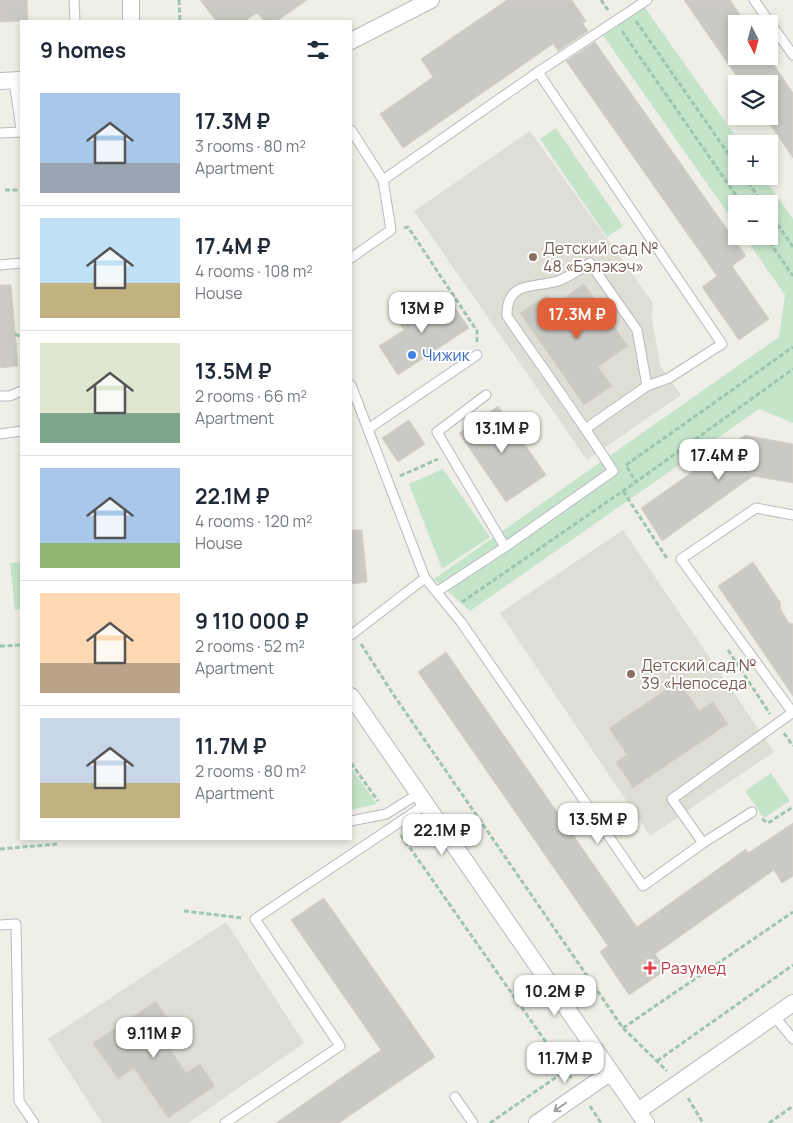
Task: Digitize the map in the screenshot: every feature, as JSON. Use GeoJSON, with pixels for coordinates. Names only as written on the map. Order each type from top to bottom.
{"type":"FeatureCollection","features":[{"type":"Feature","properties":{"kind":"street"},"geometry":{"type":"LineString","coordinates":[[131,0],[131,20]]}},
{"type":"Feature","properties":{"kind":"street"},"geometry":{"type":"LineString","coordinates":[[352,40],[431,0]]}},
{"type":"Feature","properties":{"kind":"street"},"geometry":{"type":"LineString","coordinates":[[352,697],[642,1117],[680,1084],[793,1003]]}},
{"type":"Feature","properties":{"kind":"street"},"geometry":{"type":"LineString","coordinates":[[537,1123],[611,1072]]}},
{"type":"Feature","properties":{"kind":"lane"},"geometry":{"type":"LineString","coordinates":[[74,0],[75,20]]}},
{"type":"Feature","properties":{"kind":"lane"},"geometry":{"type":"LineString","coordinates":[[383,180],[538,72],[647,0]]}},
{"type":"Feature","properties":{"kind":"lane"},"geometry":{"type":"LineString","coordinates":[[754,0],[793,54]]}},
{"type":"Feature","properties":{"kind":"lane"},"geometry":{"type":"LineString","coordinates":[[538,72],[722,344],[669,378],[647,386],[585,429]]}},
{"type":"Feature","properties":{"kind":"lane"},"geometry":{"type":"LineString","coordinates":[[12,81],[20,125]]}},
{"type":"Feature","properties":{"kind":"lane"},"geometry":{"type":"LineString","coordinates":[[0,133],[20,130]]}},
{"type":"Feature","properties":{"kind":"lane"},"geometry":{"type":"LineString","coordinates":[[352,132],[383,180],[391,230],[352,257]]}},
{"type":"Feature","properties":{"kind":"lane"},"geometry":{"type":"LineString","coordinates":[[0,265],[20,263]]}},
{"type":"Feature","properties":{"kind":"lane"},"geometry":{"type":"LineString","coordinates":[[438,591],[505,548],[614,471],[507,316],[507,304],[512,295],[528,284],[559,281],[590,263],[637,330],[647,386]]}},
{"type":"Feature","properties":{"kind":"lane"},"geometry":{"type":"LineString","coordinates":[[368,429],[477,355]]}},
{"type":"Feature","properties":{"kind":"lane"},"geometry":{"type":"LineString","coordinates":[[352,388],[425,578],[452,609],[643,886],[703,843],[752,812]]}},
{"type":"Feature","properties":{"kind":"lane"},"geometry":{"type":"LineString","coordinates":[[0,396],[10,396],[20,391]]}},
{"type":"Feature","properties":{"kind":"lane"},"geometry":{"type":"LineString","coordinates":[[486,395],[437,432],[505,548]]}},
{"type":"Feature","properties":{"kind":"lane"},"geometry":{"type":"LineString","coordinates":[[0,434],[20,432]]}},
{"type":"Feature","properties":{"kind":"lane"},"geometry":{"type":"LineString","coordinates":[[703,843],[672,798],[792,713],[681,559],[756,508],[793,515]]}},
{"type":"Feature","properties":{"kind":"lane"},"geometry":{"type":"LineString","coordinates":[[353,634],[425,578]]}},
{"type":"Feature","properties":{"kind":"lane"},"geometry":{"type":"LineString","coordinates":[[352,821],[386,814],[422,800]]}},
{"type":"Feature","properties":{"kind":"lane"},"geometry":{"type":"LineString","coordinates":[[225,1123],[340,1046],[255,919],[394,826],[422,800]]}},
{"type":"Feature","properties":{"kind":"lane"},"geometry":{"type":"LineString","coordinates":[[0,925],[16,924],[19,1101],[34,1123]]}},
{"type":"Feature","properties":{"kind":"lane"},"geometry":{"type":"LineString","coordinates":[[774,1016],[793,1038]]}},
{"type":"Feature","properties":{"kind":"lane"},"geometry":{"type":"LineString","coordinates":[[455,1097],[474,1123]]}},
{"type":"Feature","properties":{"kind":"path"},"geometry":{"type":"LineString","coordinates":[[179,0],[180,20]]}},
{"type":"Feature","properties":{"kind":"path"},"geometry":{"type":"LineString","coordinates":[[601,0],[736,195]]}},
{"type":"Feature","properties":{"kind":"path"},"geometry":{"type":"LineString","coordinates":[[630,12],[728,153]]}},
{"type":"Feature","properties":{"kind":"path"},"geometry":{"type":"LineString","coordinates":[[5,190],[20,190]]}},
{"type":"Feature","properties":{"kind":"path"},"geometry":{"type":"LineString","coordinates":[[778,225],[793,247]]}},
{"type":"Feature","properties":{"kind":"path"},"geometry":{"type":"LineString","coordinates":[[391,230],[408,227],[477,331],[477,355]]}},
{"type":"Feature","properties":{"kind":"path"},"geometry":{"type":"LineString","coordinates":[[771,245],[793,276]]}},
{"type":"Feature","properties":{"kind":"path"},"geometry":{"type":"LineString","coordinates":[[614,471],[626,465],[793,347]]}},
{"type":"Feature","properties":{"kind":"path"},"geometry":{"type":"LineString","coordinates":[[452,609],[636,482],[793,369]]}},
{"type":"Feature","properties":{"kind":"path"},"geometry":{"type":"LineString","coordinates":[[388,481],[433,462]]}},
{"type":"Feature","properties":{"kind":"path"},"geometry":{"type":"LineString","coordinates":[[626,465],[636,482]]}},
{"type":"Feature","properties":{"kind":"path"},"geometry":{"type":"LineString","coordinates":[[353,634],[623,1028],[680,1084],[702,1123]]}},
{"type":"Feature","properties":{"kind":"path"},"geometry":{"type":"LineString","coordinates":[[0,646],[20,645]]}},
{"type":"Feature","properties":{"kind":"path"},"geometry":{"type":"LineString","coordinates":[[352,764],[386,814]]}},
{"type":"Feature","properties":{"kind":"path"},"geometry":{"type":"LineString","coordinates":[[752,812],[768,823],[793,807]]}},
{"type":"Feature","properties":{"kind":"path"},"geometry":{"type":"LineString","coordinates":[[394,826],[601,1123]]}},
{"type":"Feature","properties":{"kind":"path"},"geometry":{"type":"LineString","coordinates":[[0,849],[57,844]]}},
{"type":"Feature","properties":{"kind":"path"},"geometry":{"type":"LineString","coordinates":[[184,911],[255,919]]}},
{"type":"Feature","properties":{"kind":"path"},"geometry":{"type":"LineString","coordinates":[[623,1028],[793,912]]}},
{"type":"Feature","properties":{"kind":"path"},"geometry":{"type":"LineString","coordinates":[[657,1061],[793,965]]}},
{"type":"Feature","properties":{"kind":"path"},"geometry":{"type":"LineString","coordinates":[[490,1123],[565,1071]]}},
{"type":"Feature","properties":{"kind":"path"},"geometry":{"type":"LineString","coordinates":[[769,1123],[793,1106]]}},
{"type":"Feature","properties":{"kind":"shaded area","name":"Детский сад № 48 «Бэлэкэч»"},"geometry":{"type":"Polygon","coordinates":[[[530,131],[653,303],[652,319],[660,365],[681,395],[587,460],[414,211],[530,131]]]}},
{"type":"Feature","properties":{"kind":"shaded area","name":"Детский сад № 39 «Непоседа"},"geometry":{"type":"Polygon","coordinates":[[[623,530],[774,752],[650,836],[500,613],[623,530]]]}},
{"type":"Feature","properties":{"kind":"shaded area"},"geometry":{"type":"Polygon","coordinates":[[[226,922],[304,1043],[188,1123],[102,1123],[48,1039],[226,922]]]}},
{"type":"Feature","properties":{"kind":"green space"},"geometry":{"type":"Polygon","coordinates":[[[643,5],[735,135],[728,135],[728,185],[769,185],[776,195],[728,195],[728,214],[602,34],[643,5]]]}},
{"type":"Feature","properties":{"kind":"green space"},"geometry":{"type":"Polygon","coordinates":[[[556,128],[623,226],[607,237],[540,139],[556,128]]]}},
{"type":"Feature","properties":{"kind":"green space"},"geometry":{"type":"Polygon","coordinates":[[[778,198],[793,219],[793,423],[759,409],[470,611],[434,579],[779,337],[785,295],[750,245],[778,245],[778,198]]]}},
{"type":"Feature","properties":{"kind":"green space"},"geometry":{"type":"Polygon","coordinates":[[[443,469],[490,537],[442,569],[409,484],[443,469]]]}},
{"type":"Feature","properties":{"kind":"green space"},"geometry":{"type":"Polygon","coordinates":[[[20,562],[20,609],[15,610],[10,563],[20,562]]]}},
{"type":"Feature","properties":{"kind":"green space"},"geometry":{"type":"Polygon","coordinates":[[[352,769],[377,804],[352,810],[352,769]]]}},
{"type":"Feature","properties":{"kind":"green space"},"geometry":{"type":"Polygon","coordinates":[[[771,773],[790,801],[764,818],[745,791],[771,773]]]}},
{"type":"Feature","properties":{"kind":"building"},"geometry":{"type":"Polygon","coordinates":[[[0,0],[27,0],[28,20],[0,22],[0,0]]]}},
{"type":"Feature","properties":{"kind":"building"},"geometry":{"type":"Polygon","coordinates":[[[200,0],[307,0],[278,20],[263,20],[257,13],[246,20],[215,20],[200,0]]]}},
{"type":"Feature","properties":{"kind":"building"},"geometry":{"type":"Polygon","coordinates":[[[507,0],[572,0],[586,21],[583,24],[588,31],[558,51],[553,44],[403,148],[380,114],[433,77],[421,59],[507,0]]]}},
{"type":"Feature","properties":{"kind":"building"},"geometry":{"type":"Polygon","coordinates":[[[684,0],[730,0],[740,15],[728,15],[728,64],[684,0]]]}},
{"type":"Feature","properties":{"kind":"building"},"geometry":{"type":"Polygon","coordinates":[[[595,42],[728,230],[728,245],[738,245],[746,256],[732,266],[769,319],[739,340],[702,287],[717,276],[566,61],[595,42]]]}},
{"type":"Feature","properties":{"kind":"building"},"geometry":{"type":"Polygon","coordinates":[[[729,65],[774,65],[793,93],[793,158],[770,125],[778,125],[778,75],[736,75],[729,65]]]}},
{"type":"Feature","properties":{"kind":"building"},"geometry":{"type":"Polygon","coordinates":[[[584,284],[628,346],[598,367],[612,386],[584,405],[520,313],[547,295],[554,305],[584,284]]]}},
{"type":"Feature","properties":{"kind":"building"},"geometry":{"type":"Polygon","coordinates":[[[0,285],[11,285],[18,366],[0,368],[0,285]]]}},
{"type":"Feature","properties":{"kind":"building"},"geometry":{"type":"Polygon","coordinates":[[[449,299],[469,328],[398,375],[379,346],[404,330],[391,312],[407,301],[420,319],[449,299]]]}},
{"type":"Feature","properties":{"kind":"building"},"geometry":{"type":"Polygon","coordinates":[[[498,406],[546,475],[506,502],[459,433],[498,406]]]}},
{"type":"Feature","properties":{"kind":"building"},"geometry":{"type":"Polygon","coordinates":[[[409,420],[425,444],[398,462],[382,438],[409,420]]]}},
{"type":"Feature","properties":{"kind":"building"},"geometry":{"type":"Polygon","coordinates":[[[745,435],[793,444],[793,483],[753,476],[662,541],[641,508],[745,435]]]}},
{"type":"Feature","properties":{"kind":"building"},"geometry":{"type":"Polygon","coordinates":[[[352,530],[362,530],[367,582],[352,584],[352,530]]]}},
{"type":"Feature","properties":{"kind":"building"},"geometry":{"type":"Polygon","coordinates":[[[753,562],[780,602],[781,610],[789,623],[793,624],[793,696],[718,586],[753,562]]]}},
{"type":"Feature","properties":{"kind":"building"},"geometry":{"type":"Polygon","coordinates":[[[446,652],[637,927],[746,849],[748,853],[793,823],[793,876],[782,883],[774,870],[655,954],[666,970],[629,995],[600,952],[608,946],[418,672],[446,652]]]}},
{"type":"Feature","properties":{"kind":"building"},"geometry":{"type":"Polygon","coordinates":[[[679,681],[699,711],[713,702],[728,724],[633,788],[616,762],[627,755],[609,728],[679,681]]]}},
{"type":"Feature","properties":{"kind":"building"},"geometry":{"type":"Polygon","coordinates":[[[324,898],[435,1057],[339,1123],[276,1123],[381,1050],[291,920],[324,898]]]}},
{"type":"Feature","properties":{"kind":"building"},"geometry":{"type":"Polygon","coordinates":[[[156,1001],[180,1037],[168,1046],[186,1073],[200,1064],[215,1086],[168,1118],[134,1068],[118,1079],[93,1043],[156,1001]]]}},
{"type":"Feature","properties":{"kind":"place","name":"Детский сад № 48 «Бэлэкэч»"},"geometry":{"type":"Point","coordinates":[533,257]}},
{"type":"Feature","properties":{"kind":"place","name":"Чижик"},"geometry":{"type":"Point","coordinates":[412,355]}},
{"type":"Feature","properties":{"kind":"place","name":"Детский сад № 39 «Непоседа"},"geometry":{"type":"Point","coordinates":[631,674]}},
{"type":"Feature","properties":{"kind":"place","name":"Разумед"},"geometry":{"type":"Point","coordinates":[650,968]}}]}
